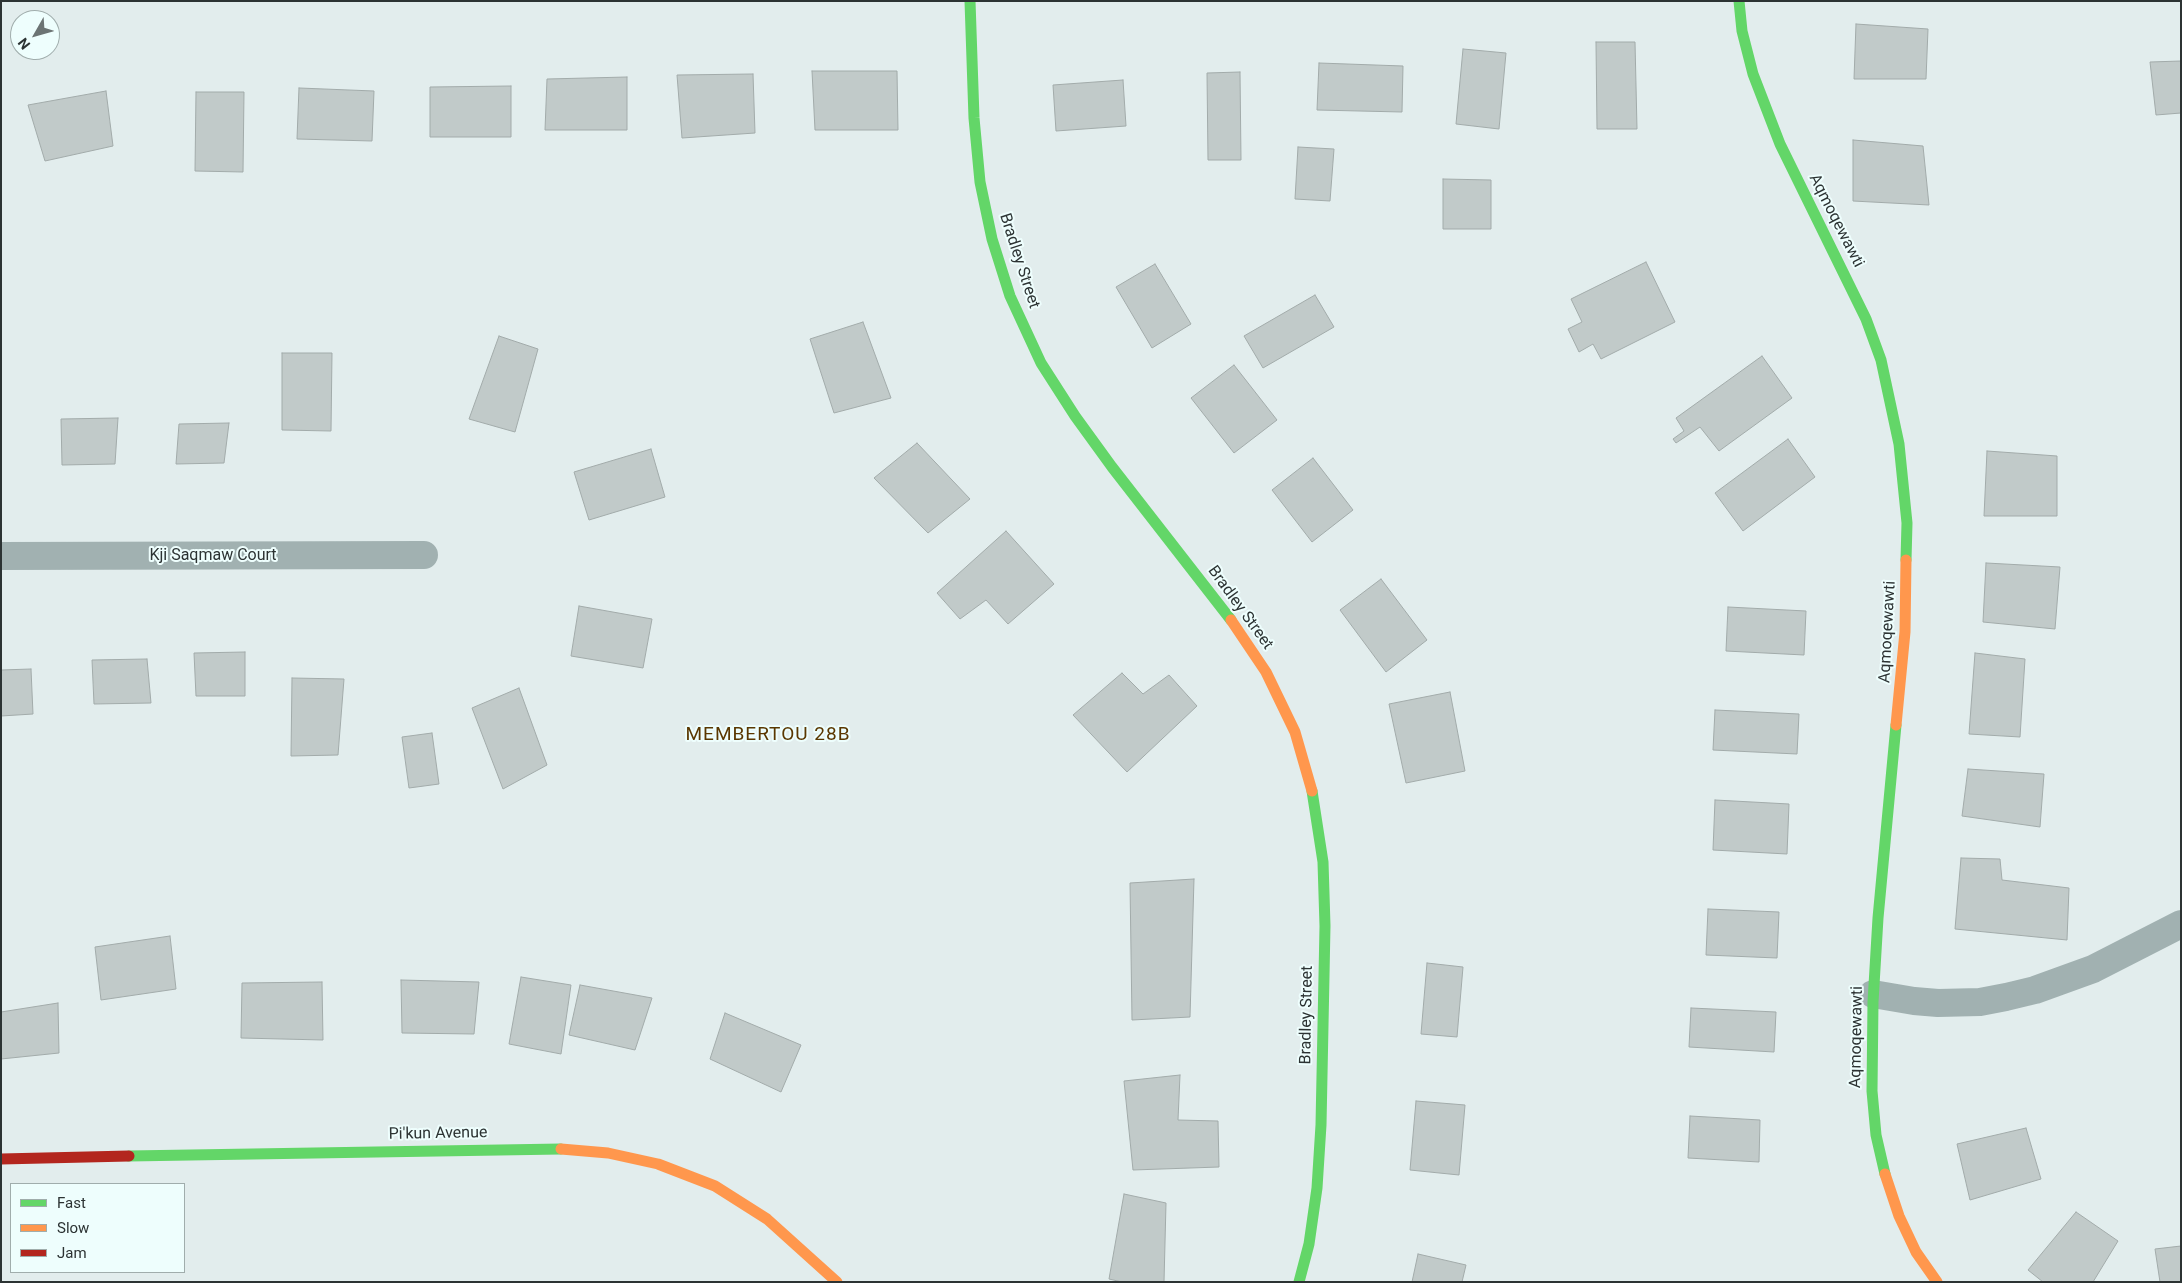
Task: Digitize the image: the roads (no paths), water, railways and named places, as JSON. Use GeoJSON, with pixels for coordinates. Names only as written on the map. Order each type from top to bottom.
{"type":"FeatureCollection","features":[{"type":"Feature","properties":{"kind":"street","name":"Bradley Street"},"geometry":{"type":"LineString","coordinates":[[970,1],[974,118],[980,182],[992,239],[1010,296],[1041,363],[1075,416],[1112,467],[1228,615],[1266,672],[1295,732],[1314,797],[1323,862],[1325,926],[1321,1124],[1317,1188],[1309,1244],[1299,1282]]}},
{"type":"Feature","properties":{"kind":"street","name":"Aqmoqewawti"},"geometry":{"type":"LineString","coordinates":[[1739,1],[1742,31],[1756,82],[1780,144],[1866,319],[1881,360],[1899,444],[1907,523],[1906,632],[1878,909],[1873,994],[1872,1091],[1876,1135],[1885,1176],[1898,1216],[1916,1252],[1937,1282]]}},
{"type":"Feature","properties":{"kind":"street","name":"Kji Saqmaw Court"},"geometry":{"type":"LineString","coordinates":[[1,556],[424,555]]}},
{"type":"Feature","properties":{"kind":"street"},"geometry":{"type":"LineString","coordinates":[[1873,994],[1938,1003],[1980,1002],[2006,997],[2042,987],[2093,969],[2181,924]]}},
{"type":"Feature","properties":{"kind":"street","name":"Pi'kun Avenue"},"geometry":{"type":"LineString","coordinates":[[1,1159],[548,1148],[608,1153],[658,1164],[715,1186],[767,1218],[837,1282]]}},
{"type":"Feature","properties":{"kind":"district","name":"MEMBERTOU 28B"},"geometry":{"type":"Point","coordinates":[768,735]}}]}
